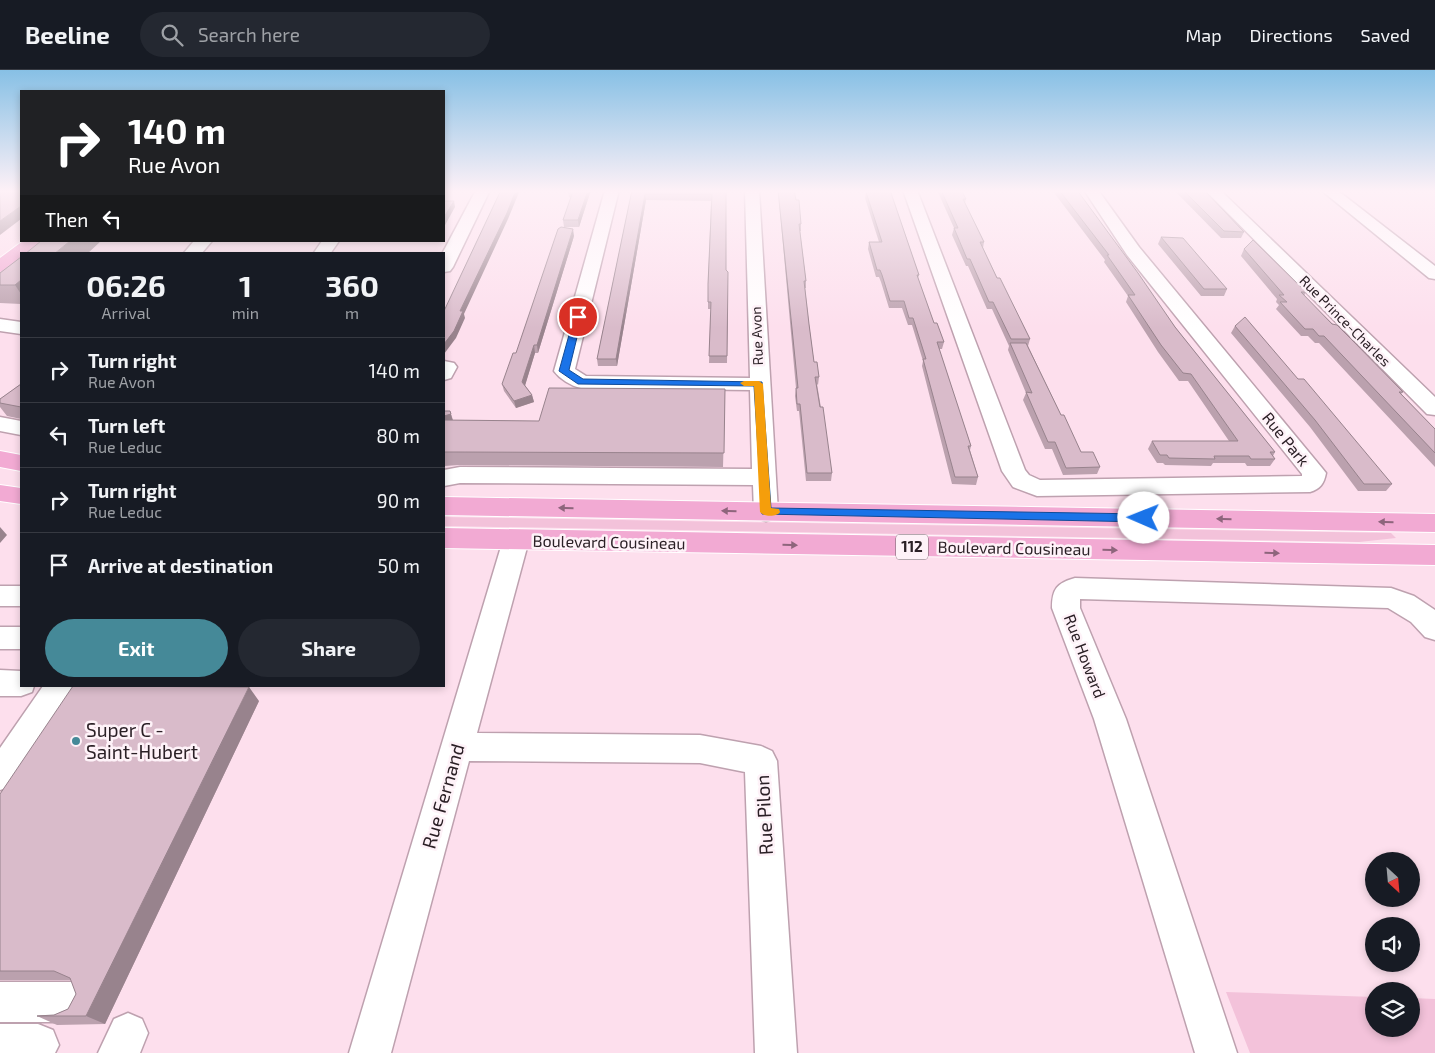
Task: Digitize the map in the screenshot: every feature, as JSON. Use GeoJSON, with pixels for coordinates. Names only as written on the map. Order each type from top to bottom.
{"type":"FeatureCollection","features":[{"type":"Feature","properties":{"kind":"main road"},"geometry":{"type":"LineString","coordinates":[[0,255],[20,240]]}},
{"type":"Feature","properties":{"kind":"main road"},"geometry":{"type":"LineString","coordinates":[[0,267],[33,242]]}},
{"type":"Feature","properties":{"kind":"main road"},"geometry":{"type":"LineString","coordinates":[[0,459],[20,463]]}},
{"type":"Feature","properties":{"kind":"main road"},"geometry":{"type":"LineString","coordinates":[[0,493],[20,496]]}},
{"type":"Feature","properties":{"kind":"main road","name":"Boulevard Cousineau"},"geometry":{"type":"LineString","coordinates":[[445,506],[1435,523]]}},
{"type":"Feature","properties":{"kind":"main road","name":"Boulevard Cousineau"},"geometry":{"type":"LineString","coordinates":[[445,538],[1435,555]]}},
{"type":"Feature","properties":{"kind":"street"},"geometry":{"type":"LineString","coordinates":[[445,265],[460,236]]}},
{"type":"Feature","properties":{"kind":"street"},"geometry":{"type":"LineString","coordinates":[[600,236],[564,371],[581,382],[759,384]]}},
{"type":"Feature","properties":{"kind":"street","name":"Rue Avon"},"geometry":{"type":"LineString","coordinates":[[754,236],[766,512]]}},
{"type":"Feature","properties":{"kind":"street","name":"Rue Park"},"geometry":{"type":"LineString","coordinates":[[927,236],[1014,471],[1021,481],[1037,488],[1310,484],[1314,480],[1314,473],[1123,236]]}},
{"type":"Feature","properties":{"kind":"street","name":"Rue Prince-Charles"},"geometry":{"type":"LineString","coordinates":[[1259,236],[1435,409]]}},
{"type":"Feature","properties":{"kind":"street"},"geometry":{"type":"LineString","coordinates":[[1386,236],[1435,274]]}},
{"type":"Feature","properties":{"kind":"street"},"geometry":{"type":"LineString","coordinates":[[193,252],[203,242]]}},
{"type":"Feature","properties":{"kind":"street"},"geometry":{"type":"LineString","coordinates":[[323,252],[330,242]]}},
{"type":"Feature","properties":{"kind":"street"},"geometry":{"type":"LineString","coordinates":[[0,325],[20,328]]}},
{"type":"Feature","properties":{"kind":"street"},"geometry":{"type":"LineString","coordinates":[[0,424],[20,428]]}},
{"type":"Feature","properties":{"kind":"street"},"geometry":{"type":"LineString","coordinates":[[445,478],[460,474],[764,477]]}},
{"type":"Feature","properties":{"kind":"street"},"geometry":{"type":"LineString","coordinates":[[664,510],[666,477]]}},
{"type":"Feature","properties":{"kind":"street","name":"Rue Fernand"},"geometry":{"type":"LineString","coordinates":[[370,1053],[516,540]]}},
{"type":"Feature","properties":{"kind":"street","name":"Rue Howard"},"geometry":{"type":"LineString","coordinates":[[1216,1053],[1110,719],[1066,608],[1066,595],[1075,588],[1391,598],[1424,619]]}},
{"type":"Feature","properties":{"kind":"street"},"geometry":{"type":"LineString","coordinates":[[0,596],[20,596]]}},
{"type":"Feature","properties":{"kind":"street"},"geometry":{"type":"LineString","coordinates":[[0,638],[20,638]]}},
{"type":"Feature","properties":{"kind":"street"},"geometry":{"type":"LineString","coordinates":[[0,683],[20,684]]}},
{"type":"Feature","properties":{"kind":"street"},"geometry":{"type":"LineString","coordinates":[[0,775],[59,687]]}},
{"type":"Feature","properties":{"kind":"street","name":"Rue Pilon"},"geometry":{"type":"LineString","coordinates":[[457,747],[700,749],[761,762],[776,1053]]}},
{"type":"Feature","properties":{"kind":"street"},"geometry":{"type":"LineString","coordinates":[[0,1002],[73,1002]]}},
{"type":"Feature","properties":{"kind":"shaded area"},"geometry":{"type":"Polygon","coordinates":[[[445,517],[1391,533],[1396,538],[1359,542],[445,526],[445,517]]]}},
{"type":"Feature","properties":{"kind":"shaded area"},"geometry":{"type":"Polygon","coordinates":[[[1226,992],[1365,997],[1365,1037],[1420,1037],[1420,998],[1435,999],[1435,1053],[1250,1053],[1226,992]]]}},
{"type":"Feature","properties":{"kind":"building"},"geometry":{"type":"Polygon","coordinates":[[[479,236],[496,236],[460,311],[463,311],[454,331],[445,343],[445,309],[479,236]]]}},
{"type":"Feature","properties":{"kind":"building"},"geometry":{"type":"Polygon","coordinates":[[[556,236],[571,236],[537,345],[534,345],[522,382],[532,395],[514,401],[502,384],[513,353],[516,353],[556,236]]]}},
{"type":"Feature","properties":{"kind":"building"},"geometry":{"type":"Polygon","coordinates":[[[622,236],[638,236],[616,359],[597,359],[622,236]]]}},
{"type":"Feature","properties":{"kind":"building"},"geometry":{"type":"Polygon","coordinates":[[[710,236],[726,236],[726,270],[728,272],[727,356],[709,356],[711,302],[708,302],[710,236]]]}},
{"type":"Feature","properties":{"kind":"building"},"geometry":{"type":"Polygon","coordinates":[[[783,236],[800,236],[814,362],[817,362],[819,377],[815,377],[820,407],[823,407],[832,473],[807,473],[800,404],[797,404],[796,388],[798,388],[783,236]]]}},
{"type":"Feature","properties":{"kind":"building"},"geometry":{"type":"Polygon","coordinates":[[[880,236],[906,236],[934,323],[937,323],[944,342],[937,342],[971,446],[968,446],[978,477],[955,477],[923,359],[926,359],[913,318],[909,318],[904,301],[890,301],[880,270],[877,270],[869,242],[882,242],[880,236]]]}},
{"type":"Feature","properties":{"kind":"building"},"geometry":{"type":"Polygon","coordinates":[[[957,236],[981,236],[984,242],[980,242],[997,278],[1000,278],[1030,339],[1011,339],[993,302],[989,302],[970,259],[967,259],[957,236]]]}},
{"type":"Feature","properties":{"kind":"building"},"geometry":{"type":"Polygon","coordinates":[[[1094,236],[1111,236],[1175,327],[1275,452],[1270,452],[1275,459],[1251,459],[1249,456],[1214,456],[1215,459],[1169,458],[1167,455],[1160,455],[1152,441],[1238,441],[1191,374],[1183,373],[1161,345],[1128,295],[1135,295],[1107,255],[1109,255],[1094,236]]]}},
{"type":"Feature","properties":{"kind":"building"},"geometry":{"type":"Polygon","coordinates":[[[1161,237],[1183,238],[1227,289],[1204,289],[1161,237]]]}},
{"type":"Feature","properties":{"kind":"building"},"geometry":{"type":"Polygon","coordinates":[[[1253,240],[1306,292],[1301,292],[1332,324],[1337,325],[1403,392],[1399,392],[1435,429],[1435,453],[1324,336],[1319,336],[1313,329],[1305,329],[1280,302],[1287,302],[1279,295],[1284,295],[1244,249],[1253,240]]]}},
{"type":"Feature","properties":{"kind":"building"},"geometry":{"type":"Polygon","coordinates":[[[40,242],[69,242],[56,252],[27,252],[40,242]]]}},
{"type":"Feature","properties":{"kind":"building"},"geometry":{"type":"Polygon","coordinates":[[[20,258],[20,281],[15,285],[0,285],[0,273],[20,258]]]}},
{"type":"Feature","properties":{"kind":"building"},"geometry":{"type":"Polygon","coordinates":[[[1245,317],[1298,379],[1304,379],[1392,484],[1364,484],[1315,420],[1235,326],[1245,317]]]}},
{"type":"Feature","properties":{"kind":"building"},"geometry":{"type":"Polygon","coordinates":[[[1010,343],[1026,343],[1081,452],[1093,452],[1100,467],[1066,468],[1055,442],[1048,442],[1026,392],[1032,393],[1010,343]]]}},
{"type":"Feature","properties":{"kind":"building"},"geometry":{"type":"Polygon","coordinates":[[[20,385],[20,407],[0,403],[0,399],[20,385]]]}},
{"type":"Feature","properties":{"kind":"building"},"geometry":{"type":"Polygon","coordinates":[[[549,388],[725,389],[724,453],[445,452],[445,420],[539,421],[549,388]]]}},
{"type":"Feature","properties":{"kind":"building"},"geometry":{"type":"Polygon","coordinates":[[[445,411],[450,411],[451,414],[445,416],[445,411]]]}},
{"type":"Feature","properties":{"kind":"building"},"geometry":{"type":"Polygon","coordinates":[[[72,687],[249,687],[86,1016],[37,1016],[54,1015],[68,1009],[76,994],[70,978],[54,971],[0,971],[0,794],[72,687]]]}},
{"type":"Feature","properties":{"kind":"slow traffic"},"geometry":{"type":"LineString","coordinates":[[744,383],[759,384],[766,512],[775,512]]}},
{"type":"Feature","properties":{"kind":"place","name":"Super C - Saint-Hubert"},"geometry":{"type":"Point","coordinates":[76,741]}},
{"type":"Feature","properties":{"kind":"route"},"geometry":{"type":"LineString","coordinates":[[578,317],[564,371],[581,382],[759,384],[766,512],[1144,518]]}}]}
